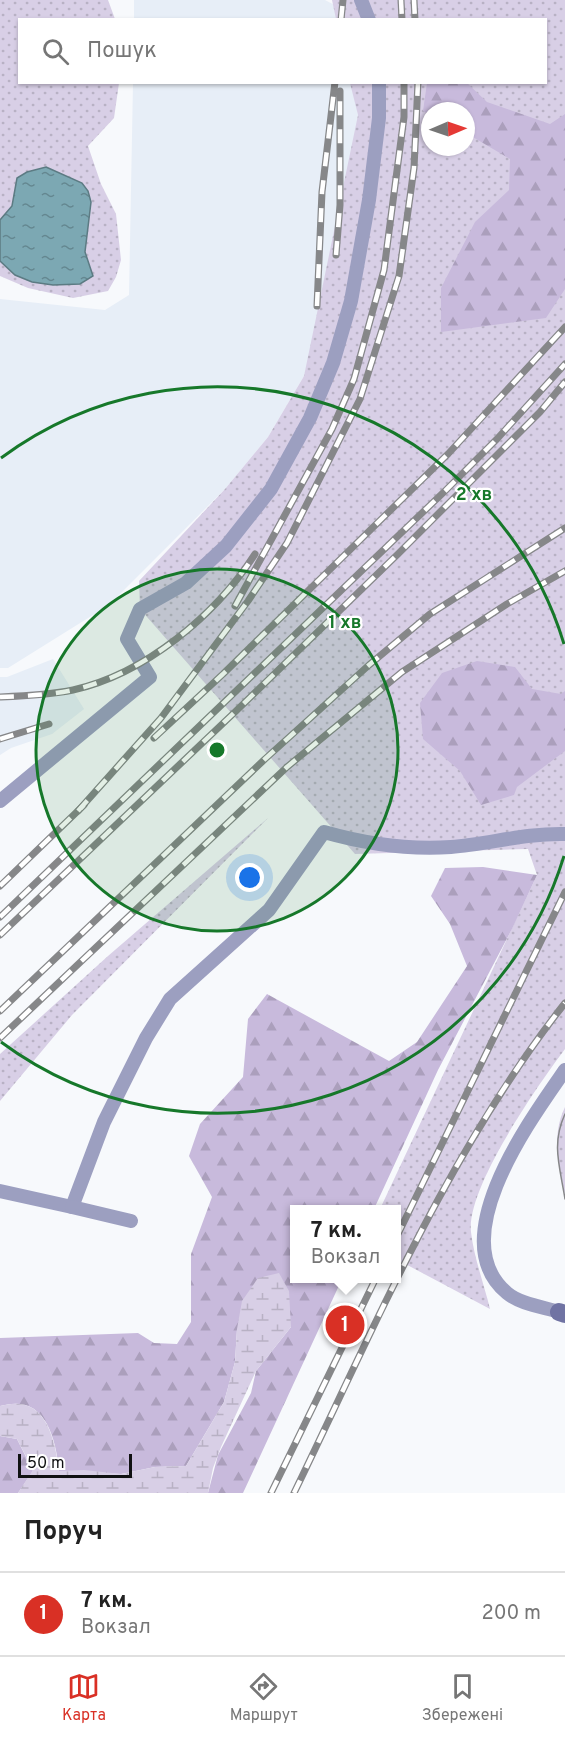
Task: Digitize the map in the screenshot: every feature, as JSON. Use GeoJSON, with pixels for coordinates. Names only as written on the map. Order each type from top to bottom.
{"type":"FeatureCollection","features":[{"type":"Feature","properties":{"kind":"street"},"geometry":{"type":"LineString","coordinates":[[361,0],[368,18]]}},
{"type":"Feature","properties":{"kind":"street"},"geometry":{"type":"LineString","coordinates":[[0,801],[150,677],[127,639],[140,609],[186,583],[226,546],[271,489],[310,418],[333,363],[351,301],[372,176],[379,118],[379,84]]}},
{"type":"Feature","properties":{"kind":"street"},"geometry":{"type":"LineString","coordinates":[[72,1207],[104,1122],[146,1038],[170,999],[269,910],[324,832],[360,843],[408,847],[450,847],[534,835],[565,834]]}},
{"type":"Feature","properties":{"kind":"street"},"geometry":{"type":"LineString","coordinates":[[562,1313],[515,1298],[506,1292],[492,1273],[485,1253],[485,1228],[493,1193],[509,1157],[565,1070]]}},
{"type":"Feature","properties":{"kind":"street"},"geometry":{"type":"LineString","coordinates":[[0,1191],[131,1221]]}},
{"type":"Feature","properties":{"kind":"shaded area"},"geometry":{"type":"Polygon","coordinates":[[[134,0],[325,0],[342,9],[344,18],[134,18],[134,0]]]}},
{"type":"Feature","properties":{"kind":"shaded area"},"geometry":{"type":"Polygon","coordinates":[[[133,84],[353,84],[358,115],[342,245],[304,376],[268,437],[225,489],[109,605],[8,668],[0,668],[0,299],[105,310],[129,295],[133,84]]]}},
{"type":"Feature","properties":{"kind":"shaded area"},"geometry":{"type":"Polygon","coordinates":[[[53,659],[84,709],[52,734],[11,748],[0,755],[0,677],[7,677],[53,659]]]}},
{"type":"Feature","properties":{"kind":"green space"},"geometry":{"type":"Polygon","coordinates":[[[0,0],[108,0],[115,18],[18,18],[18,84],[119,84],[114,118],[88,146],[101,184],[116,214],[121,260],[116,277],[108,291],[73,298],[28,288],[0,276],[0,0]]]}},
{"type":"Feature","properties":{"kind":"green space"},"geometry":{"type":"Polygon","coordinates":[[[332,0],[565,0],[565,1049],[522,1111],[491,1164],[472,1213],[472,1242],[490,1309],[401,1262],[401,1205],[382,1205],[537,875],[528,849],[355,854],[140,609],[139,581],[225,489],[268,437],[304,376],[358,115],[350,84],[547,84],[547,18],[336,18],[332,0]]]}},
{"type":"Feature","properties":{"kind":"green space"},"geometry":{"type":"Polygon","coordinates":[[[427,84],[468,84],[487,102],[550,124],[565,114],[565,289],[546,318],[441,332],[441,288],[475,222],[509,190],[510,159],[475,138],[475,102],[424,102],[427,84]]]}},
{"type":"Feature","properties":{"kind":"green space"},"geometry":{"type":"Polygon","coordinates":[[[477,661],[515,667],[532,689],[561,694],[565,691],[565,751],[517,787],[514,795],[481,805],[460,771],[423,739],[420,703],[442,673],[477,661]]]}},
{"type":"Feature","properties":{"kind":"green space"},"geometry":{"type":"Polygon","coordinates":[[[268,818],[72,1015],[0,1101],[0,1054],[108,956],[268,818]]]}},
{"type":"Feature","properties":{"kind":"green space"},"geometry":{"type":"Polygon","coordinates":[[[483,867],[537,875],[512,929],[438,1070],[376,1205],[290,1205],[290,1283],[340,1283],[243,1493],[208,1493],[218,1455],[251,1393],[256,1371],[291,1327],[237,1329],[235,1362],[224,1402],[186,1466],[155,1467],[121,1474],[59,1471],[50,1429],[38,1412],[29,1406],[19,1404],[0,1406],[0,1338],[138,1333],[154,1343],[177,1344],[191,1322],[191,1254],[212,1197],[189,1156],[200,1124],[243,1077],[248,1019],[267,994],[389,1061],[417,1042],[467,966],[450,924],[431,896],[445,868],[483,867]]]}},
{"type":"Feature","properties":{"kind":"green space"},"geometry":{"type":"Polygon","coordinates":[[[565,1107],[565,1195],[557,1139],[565,1107]]]}},
{"type":"Feature","properties":{"kind":"green space"},"geometry":{"type":"Polygon","coordinates":[[[279,1273],[289,1291],[291,1327],[256,1371],[221,1447],[213,1468],[208,1493],[18,1493],[33,1470],[17,1439],[0,1436],[0,1406],[10,1404],[29,1406],[44,1420],[53,1440],[59,1471],[84,1470],[121,1474],[155,1467],[186,1466],[224,1402],[235,1362],[242,1301],[258,1278],[279,1273]]]}},
{"type":"Feature","properties":{"kind":"green space"},"geometry":{"type":"Polygon","coordinates":[[[0,1436],[17,1439],[33,1471],[18,1493],[0,1493],[0,1436]]]}},
{"type":"Feature","properties":{"kind":"water"},"geometry":{"type":"Polygon","coordinates":[[[46,167],[82,183],[88,191],[91,202],[85,252],[93,276],[80,284],[53,285],[32,282],[15,275],[0,261],[0,220],[12,206],[17,178],[27,172],[46,167]]]}},
{"type":"Feature","properties":{"kind":"tram line"},"geometry":{"type":"LineString","coordinates":[[565,1114],[558,1135],[559,1166],[565,1199]]}},
{"type":"Feature","properties":{"kind":"railway"},"geometry":{"type":"LineString","coordinates":[[341,18],[343,0]]}},
{"type":"Feature","properties":{"kind":"railway"},"geometry":{"type":"LineString","coordinates":[[401,0],[402,18]]}},
{"type":"Feature","properties":{"kind":"railway"},"geometry":{"type":"LineString","coordinates":[[414,0],[415,18]]}},
{"type":"Feature","properties":{"kind":"railway"},"geometry":{"type":"LineString","coordinates":[[317,306],[322,192],[335,84]]}},
{"type":"Feature","properties":{"kind":"railway"},"geometry":{"type":"LineString","coordinates":[[235,606],[332,429],[354,379],[384,270],[404,117],[404,84]]}},
{"type":"Feature","properties":{"kind":"railway"},"geometry":{"type":"LineString","coordinates":[[78,811],[161,718],[248,601],[287,543],[360,399],[399,276],[414,168],[418,84]]}},
{"type":"Feature","properties":{"kind":"railway"},"geometry":{"type":"LineString","coordinates":[[336,255],[340,205],[340,91]]}},
{"type":"Feature","properties":{"kind":"railway"},"geometry":{"type":"LineString","coordinates":[[154,738],[223,674],[448,454],[565,327]]}},
{"type":"Feature","properties":{"kind":"railway"},"geometry":{"type":"LineString","coordinates":[[0,917],[446,490],[497,439],[565,364]]}},
{"type":"Feature","properties":{"kind":"railway"},"geometry":{"type":"LineString","coordinates":[[0,935],[398,554],[540,412],[565,382]]}},
{"type":"Feature","properties":{"kind":"railway"},"geometry":{"type":"LineString","coordinates":[[0,1011],[265,759],[369,665],[430,614],[565,528]]}},
{"type":"Feature","properties":{"kind":"railway"},"geometry":{"type":"LineString","coordinates":[[0,697],[73,690],[126,671],[152,656],[199,620],[239,577],[255,554]]}},
{"type":"Feature","properties":{"kind":"railway"},"geometry":{"type":"LineString","coordinates":[[0,1038],[287,767],[402,672],[507,604],[565,571]]}},
{"type":"Feature","properties":{"kind":"railway"},"geometry":{"type":"LineString","coordinates":[[0,739],[49,724]]}},
{"type":"Feature","properties":{"kind":"railway"},"geometry":{"type":"LineString","coordinates":[[0,886],[84,805]]}},
{"type":"Feature","properties":{"kind":"railway"},"geometry":{"type":"LineString","coordinates":[[401,1228],[565,892]]}},
{"type":"Feature","properties":{"kind":"railway"},"geometry":{"type":"LineString","coordinates":[[401,1271],[485,1118],[523,1059],[565,1003]]}},
{"type":"Feature","properties":{"kind":"railway"},"geometry":{"type":"LineString","coordinates":[[271,1493],[374,1283]]}},
{"type":"Feature","properties":{"kind":"railway"},"geometry":{"type":"LineString","coordinates":[[294,1493],[395,1283]]}},
{"type":"Feature","properties":{"kind":"place","name":"7 км."},"geometry":{"type":"Point","coordinates":[345,1325]}}]}
